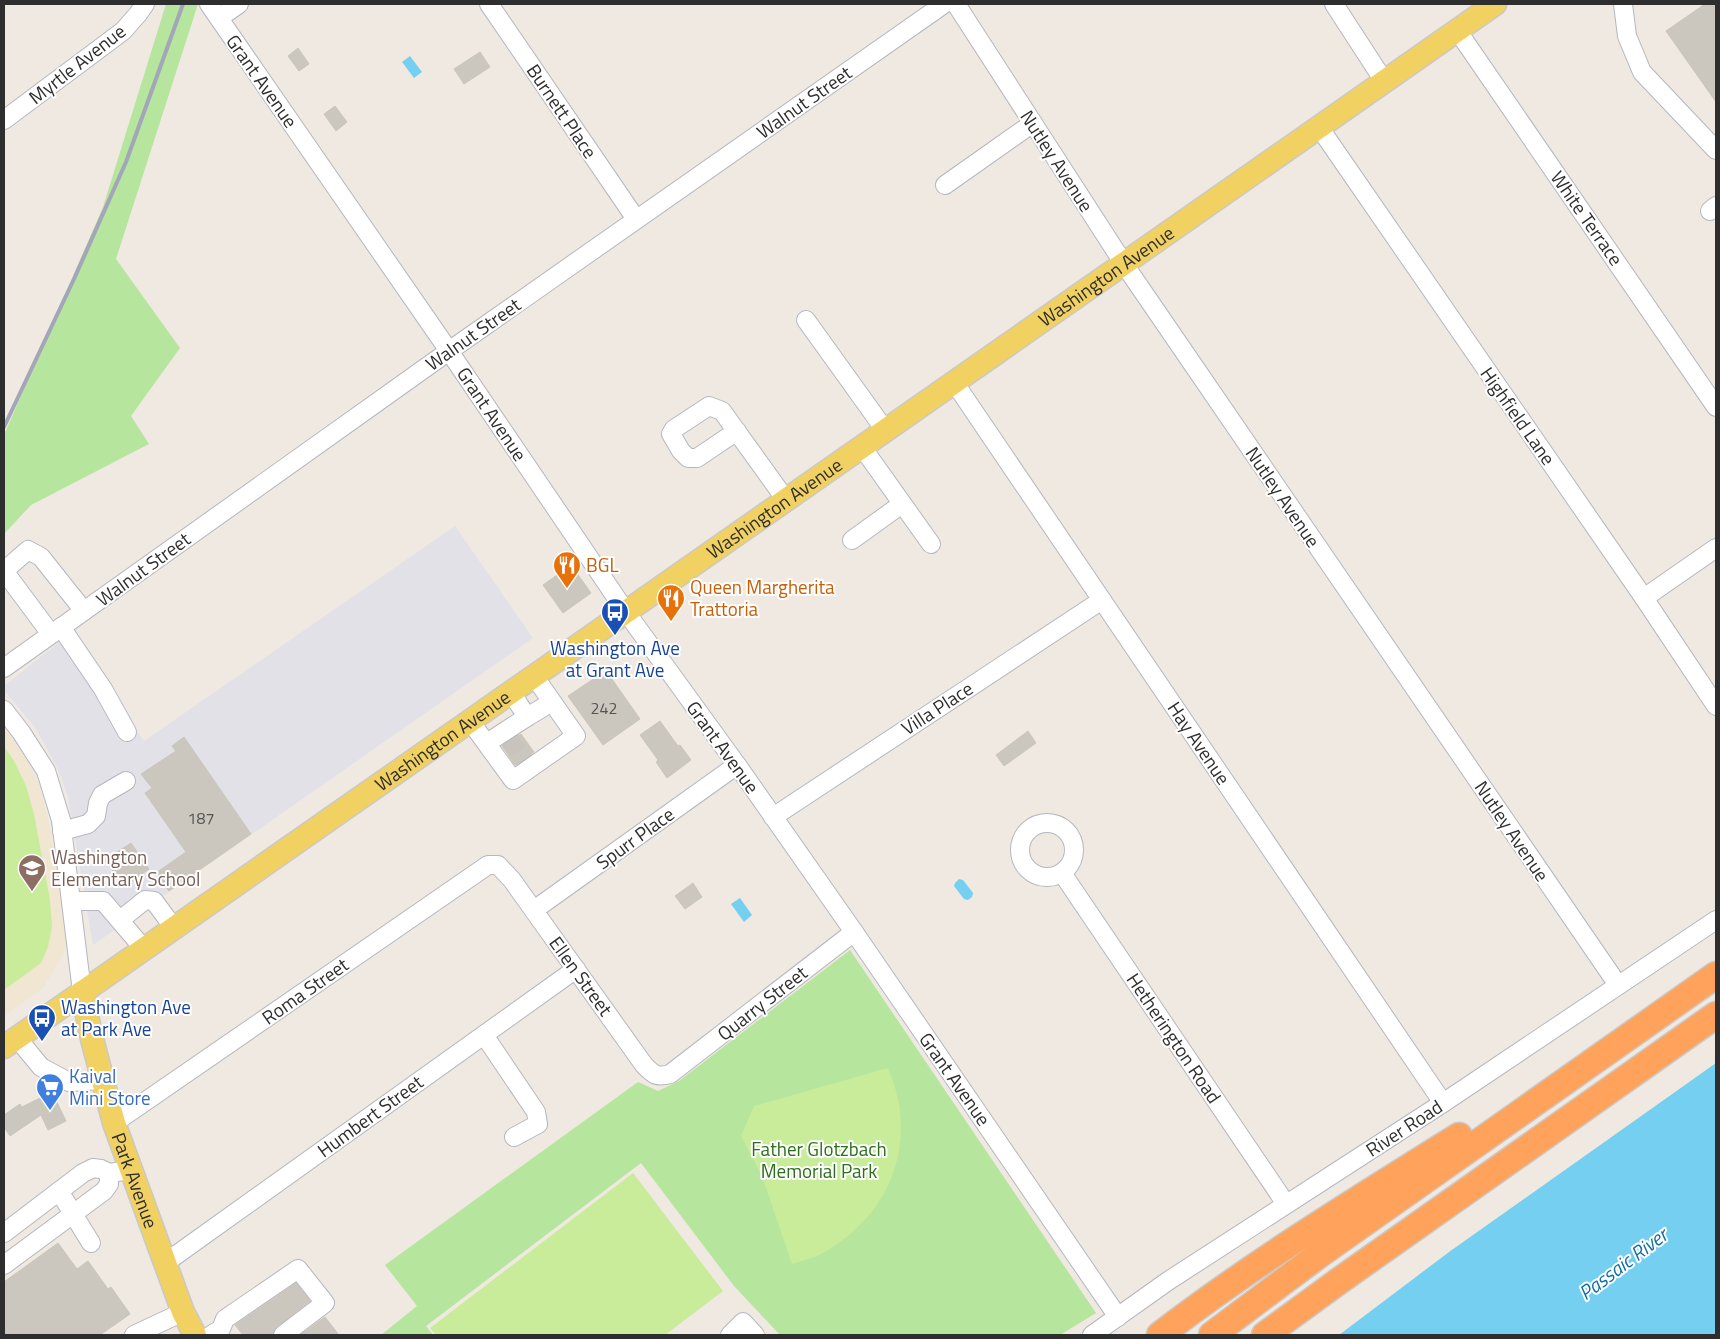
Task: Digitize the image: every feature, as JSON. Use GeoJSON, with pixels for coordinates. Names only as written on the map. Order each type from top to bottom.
{"type":"FeatureCollection","features":[{"type":"Feature","properties":{"kind":"highway"},"geometry":{"type":"LineString","coordinates":[[1212,1335],[1320,1254],[1716,975]]}},
{"type":"Feature","properties":{"kind":"highway"},"geometry":{"type":"LineString","coordinates":[[1265,1335],[1716,1015]]}},
{"type":"Feature","properties":{"kind":"highway"},"geometry":{"type":"LineString","coordinates":[[1160,1335],[1220,1291],[1341,1209],[1479,1123],[1632,1034]]}},
{"type":"Feature","properties":{"kind":"highway"},"geometry":{"type":"LineString","coordinates":[[1280,1335],[1339,1281]]}},
{"type":"Feature","properties":{"kind":"main road","name":"Washington Avenue"},"geometry":{"type":"LineString","coordinates":[[10,1042],[1495,4]]}},
{"type":"Feature","properties":{"kind":"main road","name":"Park Avenue"},"geometry":{"type":"LineString","coordinates":[[82,992],[114,1123],[183,1312],[198,1335]]}},
{"type":"Feature","properties":{"kind":"street","name":"Myrtle Avenue"},"geometry":{"type":"LineString","coordinates":[[4,120],[123,31],[145,4]]}},
{"type":"Feature","properties":{"kind":"street"},"geometry":{"type":"LineString","coordinates":[[214,11],[240,4]]}},
{"type":"Feature","properties":{"kind":"street","name":"Burnett Place"},"geometry":{"type":"LineString","coordinates":[[489,4],[636,219]]}},
{"type":"Feature","properties":{"kind":"street","name":"Walnut Street"},"geometry":{"type":"LineString","coordinates":[[4,668],[448,351],[944,4]]}},
{"type":"Feature","properties":{"kind":"street","name":"Nutley Avenue"},"geometry":{"type":"LineString","coordinates":[[956,4],[1124,264],[1618,985]]}},
{"type":"Feature","properties":{"kind":"street"},"geometry":{"type":"LineString","coordinates":[[1334,4],[1384,81]]}},
{"type":"Feature","properties":{"kind":"street"},"geometry":{"type":"LineString","coordinates":[[1623,4],[1627,36],[1642,72],[1716,150]]}},
{"type":"Feature","properties":{"kind":"street","name":"Grant Avenue"},"geometry":{"type":"LineString","coordinates":[[214,11],[626,612],[737,765],[854,932],[1118,1317]]}},
{"type":"Feature","properties":{"kind":"street","name":"White Terrace"},"geometry":{"type":"LineString","coordinates":[[1457,30],[1716,407]]}},
{"type":"Feature","properties":{"kind":"street"},"geometry":{"type":"LineString","coordinates":[[945,185],[1033,123]]}},
{"type":"Feature","properties":{"kind":"street","name":"Highfield Lane"},"geometry":{"type":"LineString","coordinates":[[1319,127],[1644,598],[1716,706]]}},
{"type":"Feature","properties":{"kind":"street"},"geometry":{"type":"LineString","coordinates":[[806,320],[885,430]]}},
{"type":"Feature","properties":{"kind":"street","name":"Hay Avenue"},"geometry":{"type":"LineString","coordinates":[[954,382],[1443,1103]]}},
{"type":"Feature","properties":{"kind":"street"},"geometry":{"type":"LineString","coordinates":[[737,431],[786,500]]}},
{"type":"Feature","properties":{"kind":"street"},"geometry":{"type":"LineString","coordinates":[[862,447],[930,544]]}},
{"type":"Feature","properties":{"kind":"street"},"geometry":{"type":"LineString","coordinates":[[852,540],[902,504]]}},
{"type":"Feature","properties":{"kind":"street"},"geometry":{"type":"LineString","coordinates":[[1644,598],[1716,548]]}},
{"type":"Feature","properties":{"kind":"street"},"geometry":{"type":"LineString","coordinates":[[84,611],[37,554],[28,550],[4,571],[103,689],[127,732]]}},
{"type":"Feature","properties":{"kind":"street","name":"Villa Place"},"geometry":{"type":"LineString","coordinates":[[773,817],[1102,600]]}},
{"type":"Feature","properties":{"kind":"street"},"geometry":{"type":"LineString","coordinates":[[470,721],[513,780],[528,764],[576,736],[534,676]]}},
{"type":"Feature","properties":{"kind":"street"},"geometry":{"type":"LineString","coordinates":[[511,692],[527,717]]}},
{"type":"Feature","properties":{"kind":"street"},"geometry":{"type":"LineString","coordinates":[[487,743],[506,734],[527,717],[552,702]]}},
{"type":"Feature","properties":{"kind":"street"},"geometry":{"type":"LineString","coordinates":[[488,708],[506,734]]}},
{"type":"Feature","properties":{"kind":"street","name":"Park Avenue"},"geometry":{"type":"LineString","coordinates":[[4,710],[21,732],[46,771],[61,820],[82,992]]}},
{"type":"Feature","properties":{"kind":"street","name":"Spurr Place"},"geometry":{"type":"LineString","coordinates":[[534,910],[737,765]]}},
{"type":"Feature","properties":{"kind":"street"},"geometry":{"type":"LineString","coordinates":[[62,831],[88,824],[96,816],[98,803],[102,795],[126,781]]}},
{"type":"Feature","properties":{"kind":"street","name":"Roma Street"},"geometry":{"type":"LineString","coordinates":[[114,1123],[488,865],[498,865]]}},
{"type":"Feature","properties":{"kind":"street","name":"Ellen Street"},"geometry":{"type":"LineString","coordinates":[[498,865],[512,880],[534,910],[644,1065],[652,1073],[661,1077],[670,1074]]}},
{"type":"Feature","properties":{"kind":"street","name":"Hetherington Road"},"geometry":{"type":"LineString","coordinates":[[1062,873],[1286,1204]]}},
{"type":"Feature","properties":{"kind":"street"},"geometry":{"type":"LineString","coordinates":[[120,920],[145,900],[154,901],[174,928]]}},
{"type":"Feature","properties":{"kind":"street"},"geometry":{"type":"LineString","coordinates":[[71,901],[103,901],[144,949]]}},
{"type":"Feature","properties":{"kind":"street","name":"River Road"},"geometry":{"type":"LineString","coordinates":[[1092,1335],[1168,1282],[1443,1103],[1716,920]]}},
{"type":"Feature","properties":{"kind":"street","name":"Quarry Street"},"geometry":{"type":"LineString","coordinates":[[670,1074],[854,932]]}},
{"type":"Feature","properties":{"kind":"street","name":"Humbert Street"},"geometry":{"type":"LineString","coordinates":[[165,1263],[576,969]]}},
{"type":"Feature","properties":{"kind":"street"},"geometry":{"type":"LineString","coordinates":[[484,1035],[536,1112],[538,1124],[514,1137]]}},
{"type":"Feature","properties":{"kind":"street"},"geometry":{"type":"LineString","coordinates":[[10,1042],[41,1067],[69,1082],[102,1080]]}},
{"type":"Feature","properties":{"kind":"street"},"geometry":{"type":"LineString","coordinates":[[4,1233],[93,1168],[109,1173],[131,1170]]}},
{"type":"Feature","properties":{"kind":"street"},"geometry":{"type":"LineString","coordinates":[[4,1265],[107,1188],[109,1173]]}},
{"type":"Feature","properties":{"kind":"street"},"geometry":{"type":"LineString","coordinates":[[59,1191],[91,1243]]}},
{"type":"Feature","properties":{"kind":"street"},"geometry":{"type":"LineString","coordinates":[[198,1335],[221,1329],[225,1320],[298,1269],[325,1303],[283,1335]]}},
{"type":"Feature","properties":{"kind":"street"},"geometry":{"type":"LineString","coordinates":[[134,1335],[183,1312]]}},
{"type":"Feature","properties":{"kind":"street"},"geometry":{"type":"LineString","coordinates":[[730,1335],[743,1322],[755,1335]]}},
{"type":"Feature","properties":{"kind":"shaded area"},"geometry":{"type":"Polygon","coordinates":[[[455,526],[533,638],[93,945],[68,797],[58,769],[36,729],[4,690],[4,686],[69,634],[144,741],[455,526]]]}},
{"type":"Feature","properties":{"kind":"shaded area","name":"Washington Elementary School"},"geometry":{"type":"Polygon","coordinates":[[[4,727],[28,762],[40,787],[50,829],[64,918],[66,946],[43,988],[4,1016],[4,727]]]}},
{"type":"Feature","properties":{"kind":"green space"},"geometry":{"type":"Polygon","coordinates":[[[166,4],[198,4],[116,259],[180,348],[131,416],[149,444],[31,505],[4,534],[4,435],[103,207],[166,4]]]}},
{"type":"Feature","properties":{"kind":"green space","name":"Washington Elementary School"},"geometry":{"type":"Polygon","coordinates":[[[4,746],[26,786],[34,814],[50,900],[52,926],[48,947],[41,963],[4,990],[4,746]]]}},
{"type":"Feature","properties":{"kind":"green space","name":"Father Glotzbach Memorial Park"},"geometry":{"type":"Polygon","coordinates":[[[850,950],[1096,1313],[1060,1335],[780,1335],[734,1286],[641,1163],[426,1326],[433,1335],[381,1335],[417,1306],[385,1265],[638,1082],[658,1091],[679,1081],[850,950]]]}},
{"type":"Feature","properties":{"kind":"green space"},"geometry":{"type":"Polygon","coordinates":[[[888,1068],[896,1089],[901,1135],[898,1157],[882,1197],[854,1231],[837,1244],[817,1256],[792,1264],[762,1176],[741,1136],[754,1106],[888,1068]]]}},
{"type":"Feature","properties":{"kind":"green space"},"geometry":{"type":"Polygon","coordinates":[[[633,1173],[723,1291],[665,1335],[436,1335],[430,1328],[633,1173]]]}},
{"type":"Feature","properties":{"kind":"water"},"geometry":{"type":"Polygon","coordinates":[[[410,56],[422,72],[414,78],[402,62],[410,56]]]}},
{"type":"Feature","properties":{"kind":"water"},"geometry":{"type":"Polygon","coordinates":[[[959,879],[963,880],[973,893],[972,897],[968,900],[964,899],[954,886],[959,879]]]}},
{"type":"Feature","properties":{"kind":"water"},"geometry":{"type":"Polygon","coordinates":[[[740,898],[752,915],[744,922],[731,904],[740,898]]]}},
{"type":"Feature","properties":{"kind":"water","name":"Passaic River"},"geometry":{"type":"Polygon","coordinates":[[[1716,1063],[1716,1335],[1339,1335],[1449,1252],[1716,1063]]]}},
{"type":"Feature","properties":{"kind":"building"},"geometry":{"type":"Polygon","coordinates":[[[1705,4],[1716,4],[1716,102],[1666,31],[1705,4]]]}},
{"type":"Feature","properties":{"kind":"building"},"geometry":{"type":"Polygon","coordinates":[[[298,48],[309,64],[299,71],[288,56],[298,48]]]}},
{"type":"Feature","properties":{"kind":"building"},"geometry":{"type":"Polygon","coordinates":[[[480,52],[490,67],[464,84],[454,69],[480,52]]]}},
{"type":"Feature","properties":{"kind":"building"},"geometry":{"type":"Polygon","coordinates":[[[335,106],[347,122],[336,131],[324,114],[335,106]]]}},
{"type":"Feature","properties":{"kind":"building","name":"BGL"},"geometry":{"type":"Polygon","coordinates":[[[571,565],[591,593],[563,613],[543,585],[571,565]]]}},
{"type":"Feature","properties":{"kind":"building"},"geometry":{"type":"Polygon","coordinates":[[[607,672],[640,719],[603,745],[568,696],[607,672]]]}},
{"type":"Feature","properties":{"kind":"building"},"geometry":{"type":"Polygon","coordinates":[[[660,721],[691,760],[667,778],[656,762],[658,760],[640,735],[660,721]]]}},
{"type":"Feature","properties":{"kind":"building"},"geometry":{"type":"Polygon","coordinates":[[[1028,731],[1036,743],[1004,766],[996,755],[1028,731]]]}},
{"type":"Feature","properties":{"kind":"building"},"geometry":{"type":"Polygon","coordinates":[[[521,734],[534,752],[515,765],[502,746],[521,734]]]}},
{"type":"Feature","properties":{"kind":"building"},"geometry":{"type":"Polygon","coordinates":[[[184,737],[251,834],[169,891],[156,873],[186,852],[145,793],[152,788],[141,774],[176,751],[172,746],[184,737]]]}},
{"type":"Feature","properties":{"kind":"building"},"geometry":{"type":"Polygon","coordinates":[[[131,843],[149,869],[128,884],[123,885],[105,860],[131,843]]]}},
{"type":"Feature","properties":{"kind":"building"},"geometry":{"type":"Polygon","coordinates":[[[693,883],[702,897],[685,909],[675,896],[693,883]]]}},
{"type":"Feature","properties":{"kind":"building"},"geometry":{"type":"Polygon","coordinates":[[[52,1092],[66,1121],[48,1130],[41,1115],[10,1136],[4,1127],[4,1115],[20,1104],[22,1107],[52,1092]]]}},
{"type":"Feature","properties":{"kind":"building"},"geometry":{"type":"Polygon","coordinates":[[[58,1243],[77,1269],[88,1261],[108,1289],[111,1287],[130,1314],[100,1335],[4,1335],[4,1282],[58,1243]]]}},
{"type":"Feature","properties":{"kind":"building"},"geometry":{"type":"Polygon","coordinates":[[[296,1283],[310,1301],[277,1327],[273,1335],[243,1335],[235,1325],[296,1283]]]}},
{"type":"Feature","properties":{"kind":"building"},"geometry":{"type":"Polygon","coordinates":[[[325,1317],[339,1335],[300,1335],[325,1317]]]}},
{"type":"Feature","properties":{"kind":"tunnel"},"geometry":{"type":"LineString","coordinates":[[508,737],[525,761]]}},
{"type":"Feature","properties":{"kind":"railway"},"geometry":{"type":"LineString","coordinates":[[4,427],[74,279],[126,162],[183,4]]}},
{"type":"Feature","properties":{"kind":"place","name":"BGL"},"geometry":{"type":"Point","coordinates":[567,589]}},
{"type":"Feature","properties":{"kind":"place","name":"Queen Margherita Trattoria"},"geometry":{"type":"Point","coordinates":[671,622]}},
{"type":"Feature","properties":{"kind":"place","name":"Washington Ave at Grant Ave"},"geometry":{"type":"Point","coordinates":[615,636]}},
{"type":"Feature","properties":{"kind":"place","name":"Washington Elementary School"},"geometry":{"type":"Point","coordinates":[32,892]}},
{"type":"Feature","properties":{"kind":"place","name":"Washington Ave at Park Ave"},"geometry":{"type":"Point","coordinates":[42,1042]}},
{"type":"Feature","properties":{"kind":"place","name":"Kaival Mini Store"},"geometry":{"type":"Point","coordinates":[50,1111]}}]}
